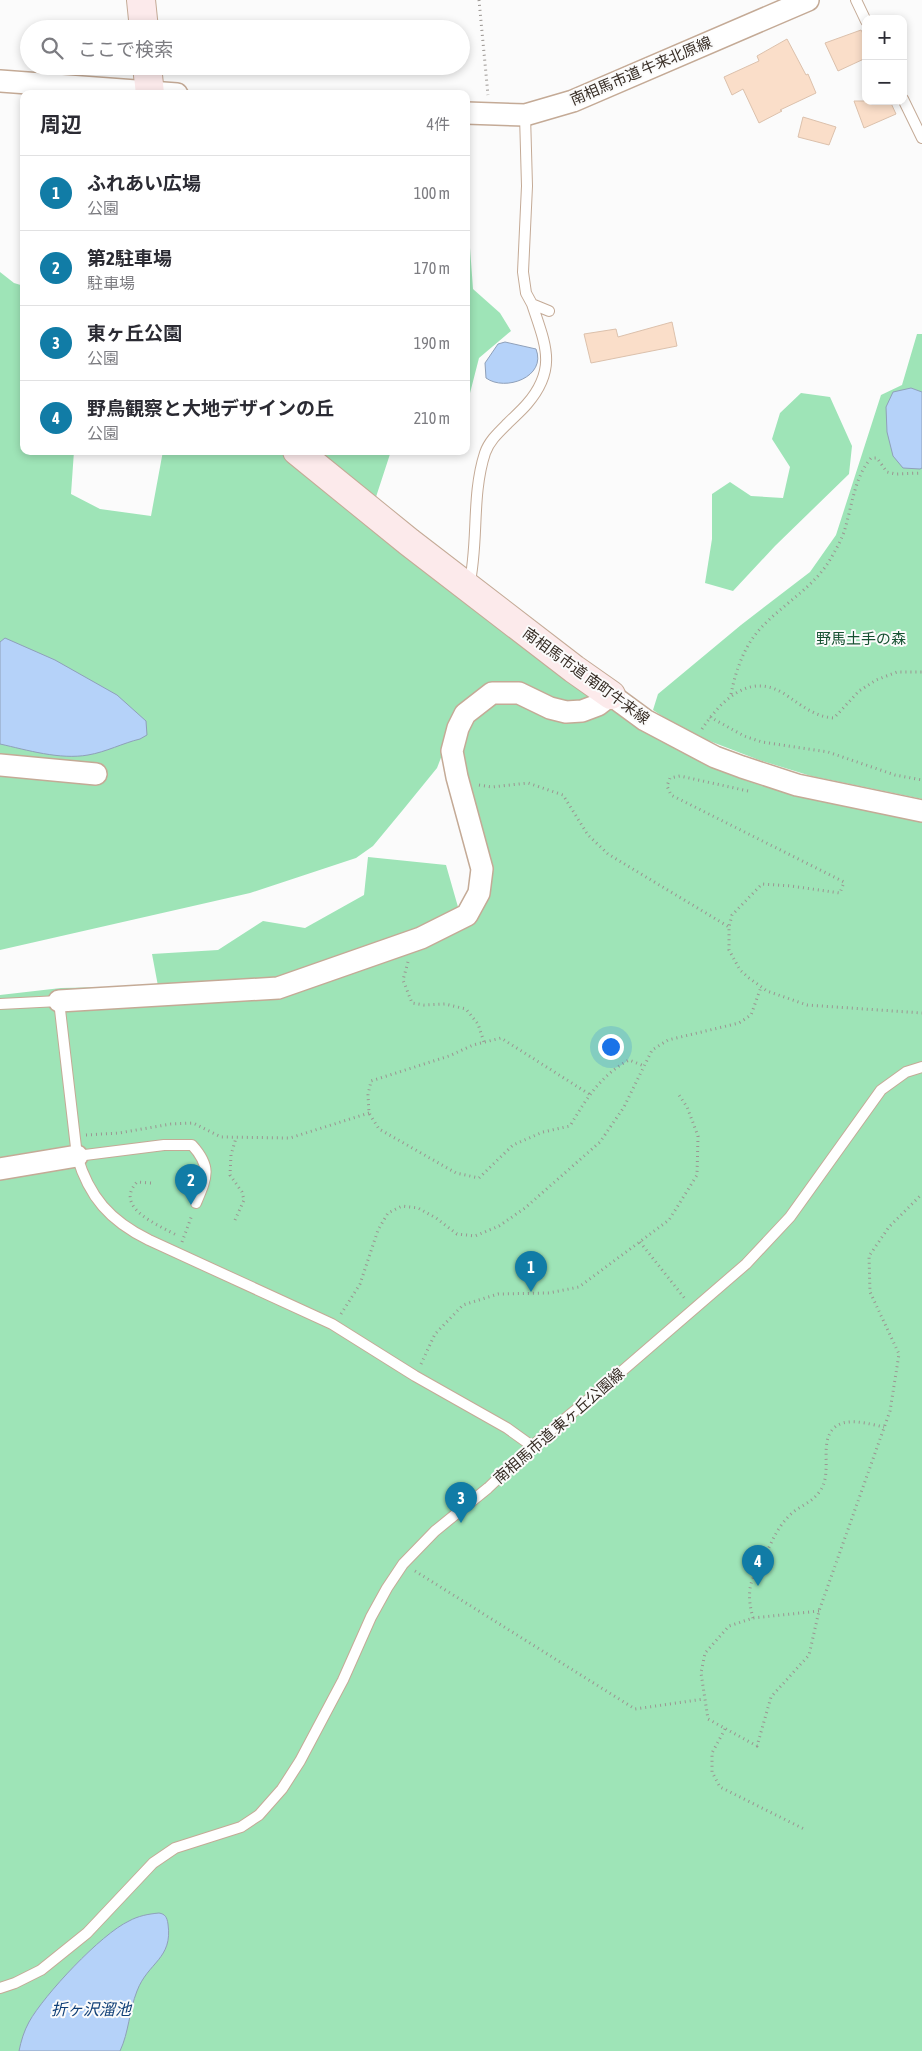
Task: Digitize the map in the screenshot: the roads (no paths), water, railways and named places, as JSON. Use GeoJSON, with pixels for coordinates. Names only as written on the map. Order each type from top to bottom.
{"type":"FeatureCollection","features":[{"type":"Feature","properties":{"kind":"street"},"geometry":{"type":"LineString","coordinates":[[141,0],[143,20]]}},
{"type":"Feature","properties":{"kind":"street","name":"南相馬市道 牛来北原線"},"geometry":{"type":"LineString","coordinates":[[470,113],[525,115],[573,101],[808,0]]}},
{"type":"Feature","properties":{"kind":"street"},"geometry":{"type":"LineString","coordinates":[[0,81],[149,84],[166,90]]}},
{"type":"Feature","properties":{"kind":"street","name":"南相馬市道 南町牛来線"},"geometry":{"type":"LineString","coordinates":[[302,455],[346,493],[574,669],[646,720],[724,760],[797,785],[922,810]]}},
{"type":"Feature","properties":{"kind":"street"},"geometry":{"type":"LineString","coordinates":[[60,1001],[278,988],[416,940],[467,915],[479,893],[482,869],[459,786],[452,750],[458,728],[465,714],[492,693],[519,693],[550,708],[566,712],[582,711],[598,705],[611,695]]}},
{"type":"Feature","properties":{"kind":"street"},"geometry":{"type":"LineString","coordinates":[[0,765],[96,774]]}},
{"type":"Feature","properties":{"kind":"street"},"geometry":{"type":"LineString","coordinates":[[0,1169],[75,1146]]}},
{"type":"Feature","properties":{"kind":"lane"},"geometry":{"type":"LineString","coordinates":[[856,0],[863,15]]}},
{"type":"Feature","properties":{"kind":"lane"},"geometry":{"type":"LineString","coordinates":[[906,105],[922,138]]}},
{"type":"Feature","properties":{"kind":"lane"},"geometry":{"type":"LineString","coordinates":[[469,587],[473,558],[477,492],[485,452],[492,439],[527,404],[546,372],[546,352],[532,304],[526,292],[523,272],[527,186],[525,115]]}},
{"type":"Feature","properties":{"kind":"lane"},"geometry":{"type":"LineString","coordinates":[[532,304],[549,311]]}},
{"type":"Feature","properties":{"kind":"lane"},"geometry":{"type":"LineString","coordinates":[[0,1004],[60,1001],[75,1146],[81,1172],[110,1216],[128,1230],[332,1324],[415,1376],[507,1428],[532,1446]]}},
{"type":"Feature","properties":{"kind":"lane","name":"南相馬市道 東ヶ丘公園線"},"geometry":{"type":"LineString","coordinates":[[0,1988],[15,1983],[40,1970],[87,1933],[153,1863],[175,1848],[242,1827],[259,1815],[282,1789],[300,1761],[343,1680],[371,1617],[403,1564],[435,1531],[488,1488],[532,1446],[746,1264],[790,1217],[881,1090],[906,1072],[922,1067]]}},
{"type":"Feature","properties":{"kind":"lane"},"geometry":{"type":"LineString","coordinates":[[75,1146],[192,1145],[200,1153],[207,1168],[207,1174],[196,1203]]}},
{"type":"Feature","properties":{"kind":"water"},"geometry":{"type":"Polygon","coordinates":[[[505,342],[536,349],[538,359],[536,367],[522,379],[513,382],[494,382],[486,378],[485,363],[498,344],[505,342]]]}},
{"type":"Feature","properties":{"kind":"water"},"geometry":{"type":"Polygon","coordinates":[[[911,388],[922,392],[922,468],[920,469],[903,468],[893,456],[887,432],[886,407],[893,392],[911,388]]]}},
{"type":"Feature","properties":{"kind":"water"},"geometry":{"type":"Polygon","coordinates":[[[5,638],[55,660],[117,695],[146,721],[147,735],[101,752],[77,756],[44,754],[0,744],[0,642],[5,638]]]}},
{"type":"Feature","properties":{"kind":"water","name":"折ヶ沢溜池"},"geometry":{"type":"Polygon","coordinates":[[[159,1913],[164,1915],[168,1922],[169,1936],[167,1945],[137,1991],[120,2051],[19,2051],[26,2029],[36,2010],[74,1966],[117,1928],[143,1915],[159,1913]]]}},
{"type":"Feature","properties":{"kind":"place","name":"第2駐車場"},"geometry":{"type":"Point","coordinates":[191,1205]}},
{"type":"Feature","properties":{"kind":"place","name":"ふれあい広場"},"geometry":{"type":"Point","coordinates":[531,1292]}},
{"type":"Feature","properties":{"kind":"place","name":"東ヶ丘公園"},"geometry":{"type":"Point","coordinates":[461,1523]}},
{"type":"Feature","properties":{"kind":"place","name":"野鳥観察と大地デザインの丘"},"geometry":{"type":"Point","coordinates":[758,1586]}},
{"type":"Feature","properties":{"kind":"park label","name":"野馬土手の森"},"geometry":{"type":"Point","coordinates":[861,639]}}]}
